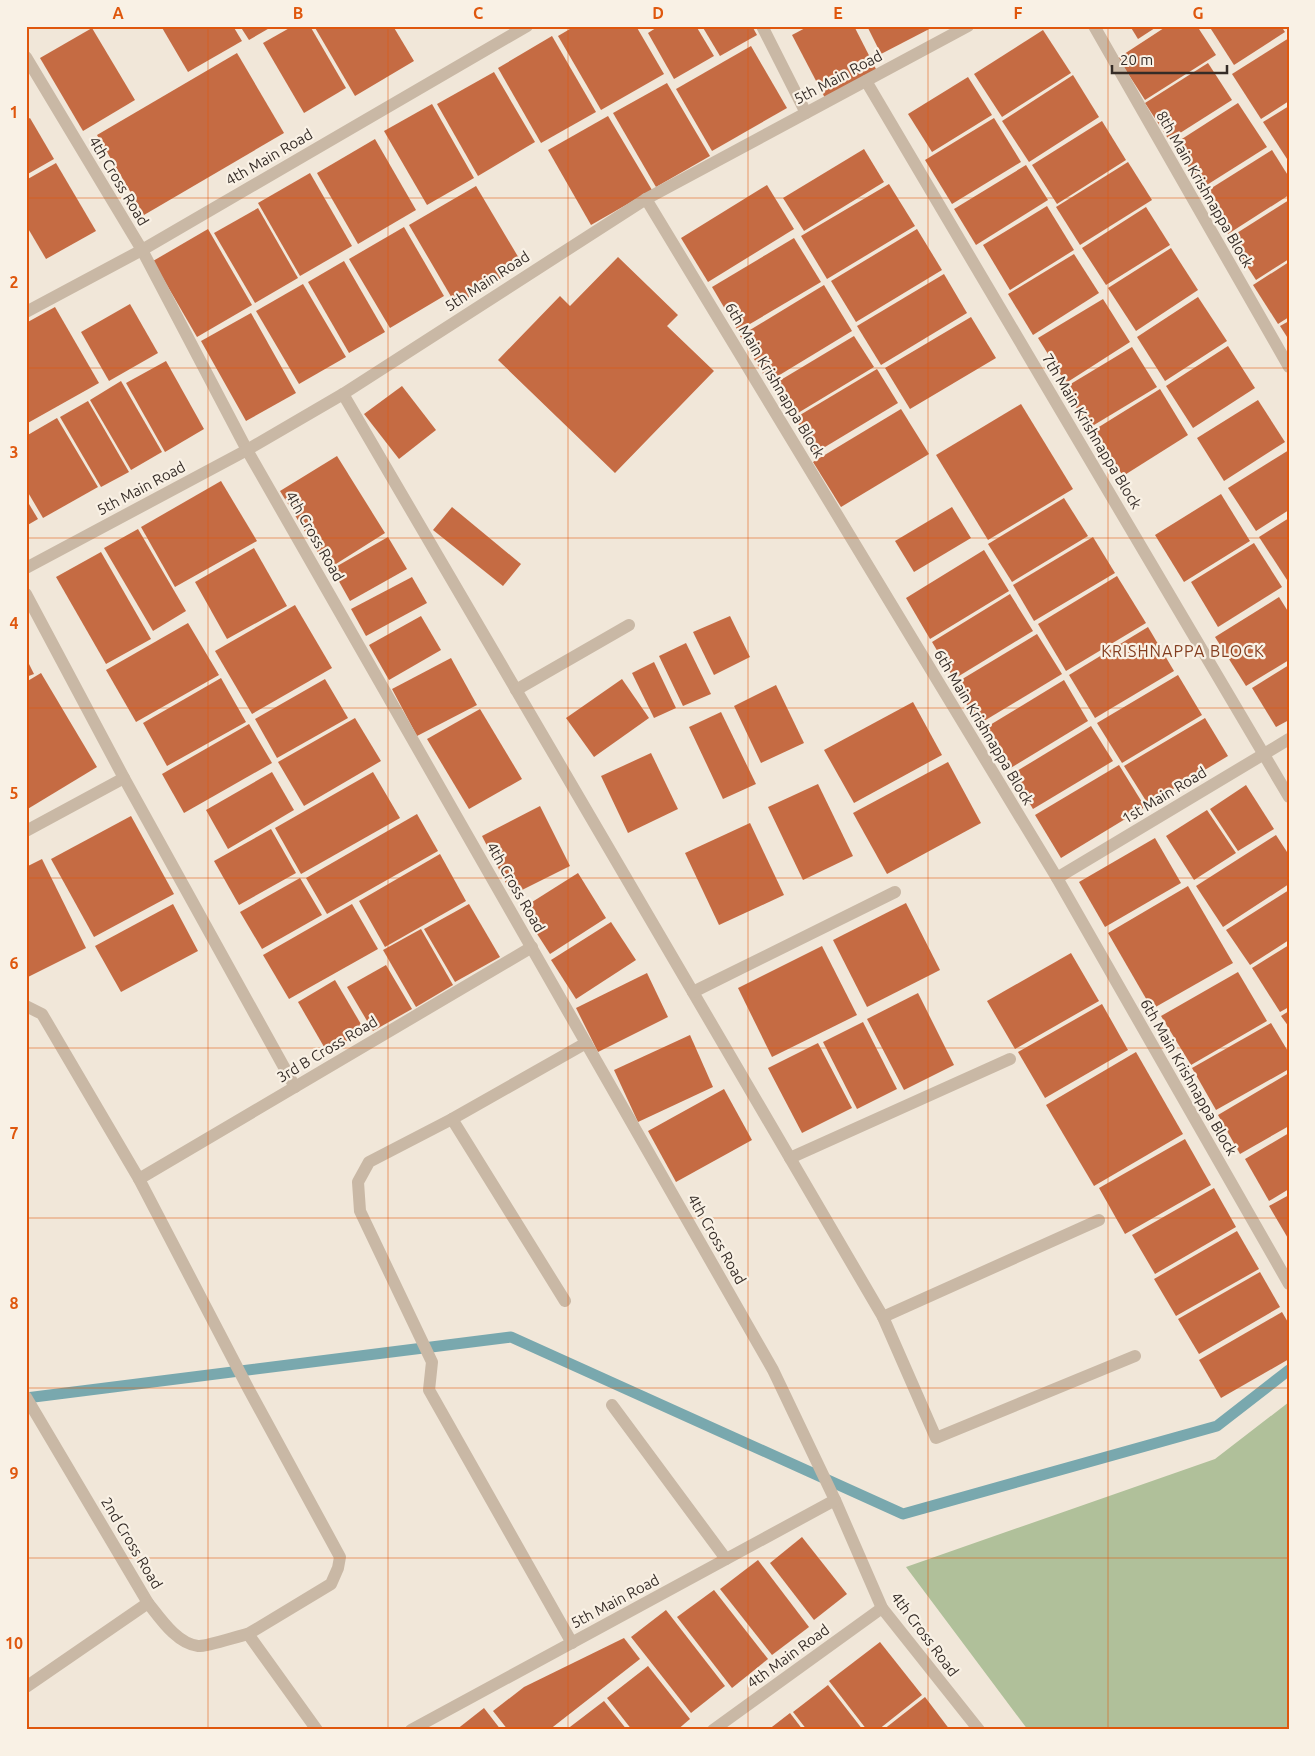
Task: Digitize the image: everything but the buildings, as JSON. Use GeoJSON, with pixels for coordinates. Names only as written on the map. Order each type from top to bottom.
{"type":"FeatureCollection","features":[{"type":"Feature","properties":{"kind":"street","name":"4th Main Road"},"geometry":{"type":"LineString","coordinates":[[26,312],[142,250],[527,26]]}},
{"type":"Feature","properties":{"kind":"street"},"geometry":{"type":"LineString","coordinates":[[762,26],[806,113]]}},
{"type":"Feature","properties":{"kind":"street","name":"5th Main Road"},"geometry":{"type":"LineString","coordinates":[[26,568],[248,450],[343,394],[646,199],[968,26]]}},
{"type":"Feature","properties":{"kind":"street","name":"8th Main Krishnappa Block"},"geometry":{"type":"LineString","coordinates":[[1094,26],[1289,368]]}},
{"type":"Feature","properties":{"kind":"street","name":"4th Cross Road"},"geometry":{"type":"LineString","coordinates":[[26,57],[142,250],[248,450],[772,1370],[834,1499],[882,1608],[979,1730]]}},
{"type":"Feature","properties":{"kind":"street","name":"7th Main Krishnappa Block"},"geometry":{"type":"LineString","coordinates":[[866,81],[1289,797]]}},
{"type":"Feature","properties":{"kind":"street","name":"6th Main Krishnappa Block"},"geometry":{"type":"LineString","coordinates":[[646,199],[1057,878],[1287,1281]]}},
{"type":"Feature","properties":{"kind":"street"},"geometry":{"type":"LineString","coordinates":[[343,394],[883,1317],[936,1438],[1136,1356]]}},
{"type":"Feature","properties":{"kind":"street"},"geometry":{"type":"LineString","coordinates":[[26,594],[124,778],[295,1087]]}},
{"type":"Feature","properties":{"kind":"street"},"geometry":{"type":"LineString","coordinates":[[516,690],[629,624]]}},
{"type":"Feature","properties":{"kind":"street","name":"1st Main Road"},"geometry":{"type":"LineString","coordinates":[[1057,878],[1289,739]]}},
{"type":"Feature","properties":{"kind":"street"},"geometry":{"type":"LineString","coordinates":[[26,831],[124,778]]}},
{"type":"Feature","properties":{"kind":"street"},"geometry":{"type":"LineString","coordinates":[[693,992],[895,892]]}},
{"type":"Feature","properties":{"kind":"street","name":"3rd B Cross Road"},"geometry":{"type":"LineString","coordinates":[[139,1179],[532,947]]}},
{"type":"Feature","properties":{"kind":"street","name":"2nd Cross Road"},"geometry":{"type":"LineString","coordinates":[[26,1006],[42,1014],[139,1179],[248,1388],[340,1557],[338,1568],[331,1584],[248,1634],[198,1646],[183,1640],[170,1630],[148,1603],[26,1397]]}},
{"type":"Feature","properties":{"kind":"street"},"geometry":{"type":"LineString","coordinates":[[572,1643],[429,1390],[432,1362],[360,1211],[358,1182],[369,1162],[452,1119],[586,1043]]}},
{"type":"Feature","properties":{"kind":"street"},"geometry":{"type":"LineString","coordinates":[[790,1158],[1010,1059]]}},
{"type":"Feature","properties":{"kind":"street"},"geometry":{"type":"LineString","coordinates":[[452,1119],[565,1301]]}},
{"type":"Feature","properties":{"kind":"street"},"geometry":{"type":"LineString","coordinates":[[883,1317],[1099,1220]]}},
{"type":"Feature","properties":{"kind":"street"},"geometry":{"type":"LineString","coordinates":[[612,1405],[726,1559]]}},
{"type":"Feature","properties":{"kind":"street","name":"5th Main Road"},"geometry":{"type":"LineString","coordinates":[[411,1730],[834,1499]]}},
{"type":"Feature","properties":{"kind":"street"},"geometry":{"type":"LineString","coordinates":[[26,1687],[148,1603]]}},
{"type":"Feature","properties":{"kind":"street","name":"4th Main Road"},"geometry":{"type":"LineString","coordinates":[[713,1730],[882,1608]]}},
{"type":"Feature","properties":{"kind":"street"},"geometry":{"type":"LineString","coordinates":[[248,1634],[316,1730]]}},
{"type":"Feature","properties":{"kind":"green space"},"geometry":{"type":"Polygon","coordinates":[[[1289,1402],[1289,1730],[1028,1730],[906,1567],[1215,1459],[1289,1402]]]}},
{"type":"Feature","properties":{"kind":"waterway"},"geometry":{"type":"LineString","coordinates":[[26,1398],[511,1337],[903,1514],[1217,1426],[1289,1370]]}},
{"type":"Feature","properties":{"kind":"district","name":"KRISHNAPPA BLOCK"},"geometry":{"type":"Point","coordinates":[1183,651]}}]}
